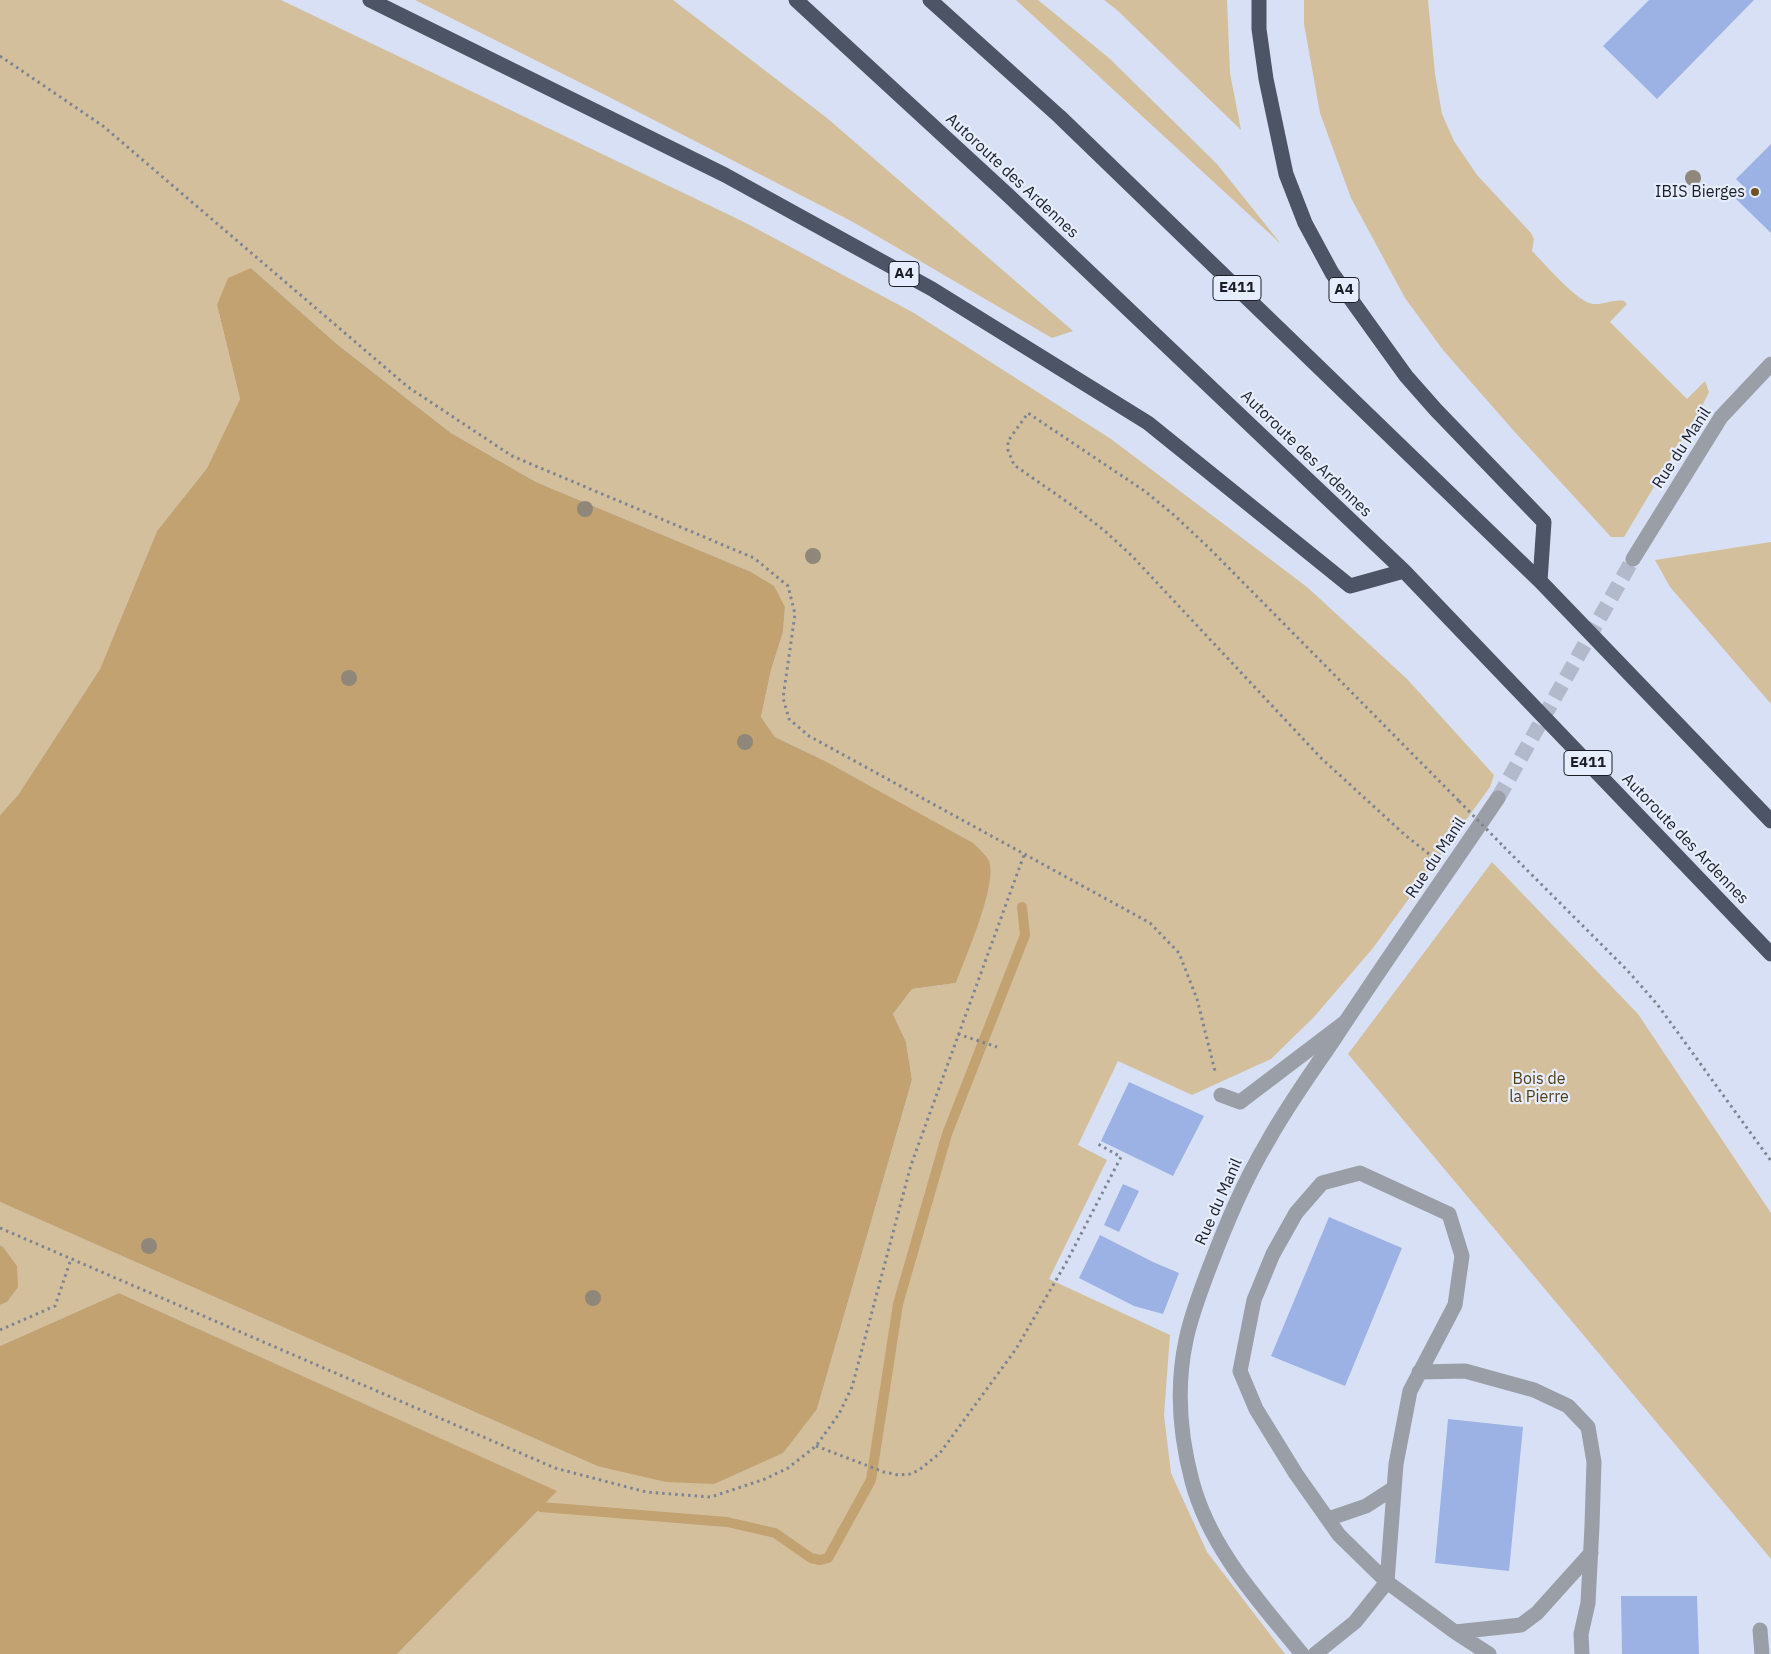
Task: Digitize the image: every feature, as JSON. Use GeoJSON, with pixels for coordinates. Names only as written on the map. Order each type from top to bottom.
{"type":"FeatureCollection","features":[{"type":"Feature","properties":{"kind":"highway","name":"A4"},"geometry":{"type":"LineString","coordinates":[[370,0],[725,175],[932,289],[1148,423],[1350,586],[1404,571]]}},
{"type":"Feature","properties":{"kind":"highway","name":"Autoroute des Ardennes"},"geometry":{"type":"LineString","coordinates":[[796,0],[1009,196],[1404,571],[1771,954]]}},
{"type":"Feature","properties":{"kind":"highway","name":"E411"},"geometry":{"type":"LineString","coordinates":[[930,0],[1060,116],[1540,581],[1771,821]]}},
{"type":"Feature","properties":{"kind":"highway","name":"A4"},"geometry":{"type":"LineString","coordinates":[[1259,0],[1259,29],[1266,79],[1286,174],[1305,223],[1332,273],[1406,376],[1436,410],[1544,522],[1540,581]]}},
{"type":"Feature","properties":{"kind":"street","name":"Rue du Manil"},"geometry":{"type":"LineString","coordinates":[[1633,559],[1722,417],[1771,364]]}},
{"type":"Feature","properties":{"kind":"street","name":"Rue du Manil"},"geometry":{"type":"LineString","coordinates":[[1302,1654],[1243,1580],[1222,1550],[1205,1518],[1193,1483],[1186,1453],[1180,1408],[1181,1371],[1186,1340],[1195,1307],[1238,1198],[1282,1116],[1498,798]]}},
{"type":"Feature","properties":{"kind":"street"},"geometry":{"type":"LineString","coordinates":[[1221,1095],[1240,1102],[1345,1022]]}},
{"type":"Feature","properties":{"kind":"street"},"geometry":{"type":"LineString","coordinates":[[1315,1654],[1355,1622],[1387,1582],[1396,1464],[1410,1391],[1455,1305],[1462,1256],[1449,1214],[1360,1173],[1322,1183],[1296,1213],[1273,1254],[1254,1300],[1240,1371],[1256,1409],[1296,1474],[1339,1535],[1387,1582],[1455,1632],[1489,1654]]}},
{"type":"Feature","properties":{"kind":"street"},"geometry":{"type":"LineString","coordinates":[[1419,1372],[1465,1371],[1534,1390],[1568,1406],[1588,1427],[1594,1462],[1588,1603],[1581,1634],[1582,1654]]}},
{"type":"Feature","properties":{"kind":"street"},"geometry":{"type":"LineString","coordinates":[[1328,1519],[1366,1506],[1394,1488]]}},
{"type":"Feature","properties":{"kind":"street"},"geometry":{"type":"LineString","coordinates":[[1455,1632],[1521,1625],[1537,1613],[1591,1553]]}},
{"type":"Feature","properties":{"kind":"street"},"geometry":{"type":"LineString","coordinates":[[1760,1630],[1762,1654]]}},
{"type":"Feature","properties":{"kind":"path"},"geometry":{"type":"LineString","coordinates":[[0,56],[103,126],[310,304],[416,392],[512,456],[754,558],[788,586],[795,614],[783,698],[790,719],[809,736],[1150,923],[1179,953],[1197,999],[1221,1095]]}},
{"type":"Feature","properties":{"kind":"path"},"geometry":{"type":"LineString","coordinates":[[1450,869],[1405,835],[1321,758],[1132,556],[1074,506],[1014,464],[1008,450],[1008,442],[1028,413],[1138,487],[1174,515],[1209,548],[1627,970],[1657,1004],[1771,1161]]}},
{"type":"Feature","properties":{"kind":"path"},"geometry":{"type":"LineString","coordinates":[[0,1228],[555,1468],[646,1492],[711,1496],[765,1479],[788,1468],[816,1446],[839,1414],[852,1387],[912,1165],[1024,855]]}},
{"type":"Feature","properties":{"kind":"path"},"geometry":{"type":"LineString","coordinates":[[958,1034],[996,1048]]}},
{"type":"Feature","properties":{"kind":"path"},"geometry":{"type":"LineString","coordinates":[[816,1446],[884,1472],[898,1475],[910,1474],[919,1470],[940,1453],[1016,1349],[1066,1263],[1121,1157],[1098,1144]]}},
{"type":"Feature","properties":{"kind":"path"},"geometry":{"type":"LineString","coordinates":[[0,1330],[55,1306],[72,1259]]}},
{"type":"Feature","properties":{"kind":"green space"},"geometry":{"type":"Polygon","coordinates":[[[0,0],[281,0],[744,222],[914,313],[1111,439],[1307,587],[1407,679],[1494,775],[1490,787],[1373,948],[1314,1017],[1271,1059],[1192,1095],[1118,1061],[1078,1145],[1107,1160],[1049,1279],[1170,1335],[1164,1415],[1171,1473],[1207,1552],[1285,1654],[397,1654],[556,1491],[119,1293],[0,1346],[0,1305],[7,1302],[3,1247],[0,1245],[0,1202],[597,1466],[817,1409],[912,1080],[906,1042],[893,1014],[912,989],[956,983],[823,760],[775,737],[761,717],[771,670],[783,632],[785,607],[749,571],[536,482],[451,433],[338,345],[251,268],[217,305],[240,399],[207,468],[157,531],[100,669],[18,795],[0,815],[0,0]]]}},
{"type":"Feature","properties":{"kind":"green space"},"geometry":{"type":"Polygon","coordinates":[[[415,0],[673,0],[827,118],[1073,331],[1052,338],[853,222],[415,0]]]}},
{"type":"Feature","properties":{"kind":"green space"},"geometry":{"type":"Polygon","coordinates":[[[1016,0],[1038,0],[1109,58],[1217,164],[1281,244],[1016,0]]]}},
{"type":"Feature","properties":{"kind":"green space"},"geometry":{"type":"Polygon","coordinates":[[[1104,0],[1227,0],[1230,73],[1241,130],[1117,10],[1104,0]]]}},
{"type":"Feature","properties":{"kind":"green space"},"geometry":{"type":"Polygon","coordinates":[[[1304,0],[1428,0],[1435,74],[1442,114],[1454,141],[1477,175],[1531,233],[1534,239],[1532,251],[1570,290],[1587,302],[1597,304],[1624,301],[1627,304],[1610,322],[1687,399],[1705,381],[1709,392],[1701,408],[1624,537],[1611,537],[1443,350],[1405,298],[1351,198],[1320,113],[1304,24],[1304,0]]]}},
{"type":"Feature","properties":{"kind":"green space"},"geometry":{"type":"Polygon","coordinates":[[[1771,542],[1771,704],[1670,587],[1655,560],[1771,542]]]}},
{"type":"Feature","properties":{"kind":"green space","name":"Bois de la Pierre"},"geometry":{"type":"Polygon","coordinates":[[[1492,862],[1638,1014],[1771,1213],[1771,1559],[1348,1054],[1492,862]]]}},
{"type":"Feature","properties":{"kind":"shaded area"},"geometry":{"type":"Polygon","coordinates":[[[251,268],[338,345],[451,433],[536,482],[749,571],[774,586],[785,607],[783,632],[771,670],[761,717],[775,737],[823,760],[973,843],[989,861],[991,872],[985,903],[956,983],[912,989],[893,1014],[906,1042],[912,1080],[817,1409],[783,1453],[714,1484],[666,1482],[597,1466],[0,1202],[0,815],[18,795],[100,669],[157,531],[207,468],[240,399],[217,305],[228,278],[251,268]]]}},
{"type":"Feature","properties":{"kind":"shaded area"},"geometry":{"type":"Polygon","coordinates":[[[0,1245],[17,1266],[18,1287],[7,1302],[0,1305],[0,1245]]]}},
{"type":"Feature","properties":{"kind":"shaded area"},"geometry":{"type":"Polygon","coordinates":[[[119,1293],[557,1491],[397,1654],[0,1654],[0,1346],[119,1293]]]}},
{"type":"Feature","properties":{"kind":"building"},"geometry":{"type":"Polygon","coordinates":[[[1649,0],[1754,0],[1657,99],[1603,46],[1649,0]]]}},
{"type":"Feature","properties":{"kind":"building","name":"IBIS Bierges"},"geometry":{"type":"Polygon","coordinates":[[[1771,144],[1771,233],[1734,197],[1744,187],[1736,179],[1771,144]]]}},
{"type":"Feature","properties":{"kind":"building"},"geometry":{"type":"Polygon","coordinates":[[[1129,1082],[1204,1116],[1173,1176],[1101,1141],[1129,1082]]]}},
{"type":"Feature","properties":{"kind":"building"},"geometry":{"type":"Polygon","coordinates":[[[1123,1184],[1139,1191],[1119,1232],[1104,1225],[1123,1184]]]}},
{"type":"Feature","properties":{"kind":"building"},"geometry":{"type":"Polygon","coordinates":[[[1329,1217],[1402,1248],[1345,1386],[1271,1356],[1329,1217]]]}},
{"type":"Feature","properties":{"kind":"building"},"geometry":{"type":"Polygon","coordinates":[[[1100,1235],[1179,1273],[1163,1314],[1134,1306],[1079,1278],[1100,1235]]]}},
{"type":"Feature","properties":{"kind":"building"},"geometry":{"type":"Polygon","coordinates":[[[1448,1419],[1523,1427],[1509,1571],[1435,1563],[1448,1419]]]}},
{"type":"Feature","properties":{"kind":"building"},"geometry":{"type":"Polygon","coordinates":[[[1621,1596],[1697,1596],[1699,1654],[1622,1654],[1621,1596]]]}},
{"type":"Feature","properties":{"kind":"waterway"},"geometry":{"type":"LineString","coordinates":[[541,1507],[727,1522],[775,1533],[811,1558],[820,1560],[828,1558],[871,1480],[898,1304],[947,1134],[1025,935],[1022,907]]}},
{"type":"Feature","properties":{"kind":"tunnel"},"geometry":{"type":"LineString","coordinates":[[1498,798],[1633,559]]}},
{"type":"Feature","properties":{"kind":"place","name":"IBIS Bierges"},"geometry":{"type":"Point","coordinates":[1755,192]}}]}
